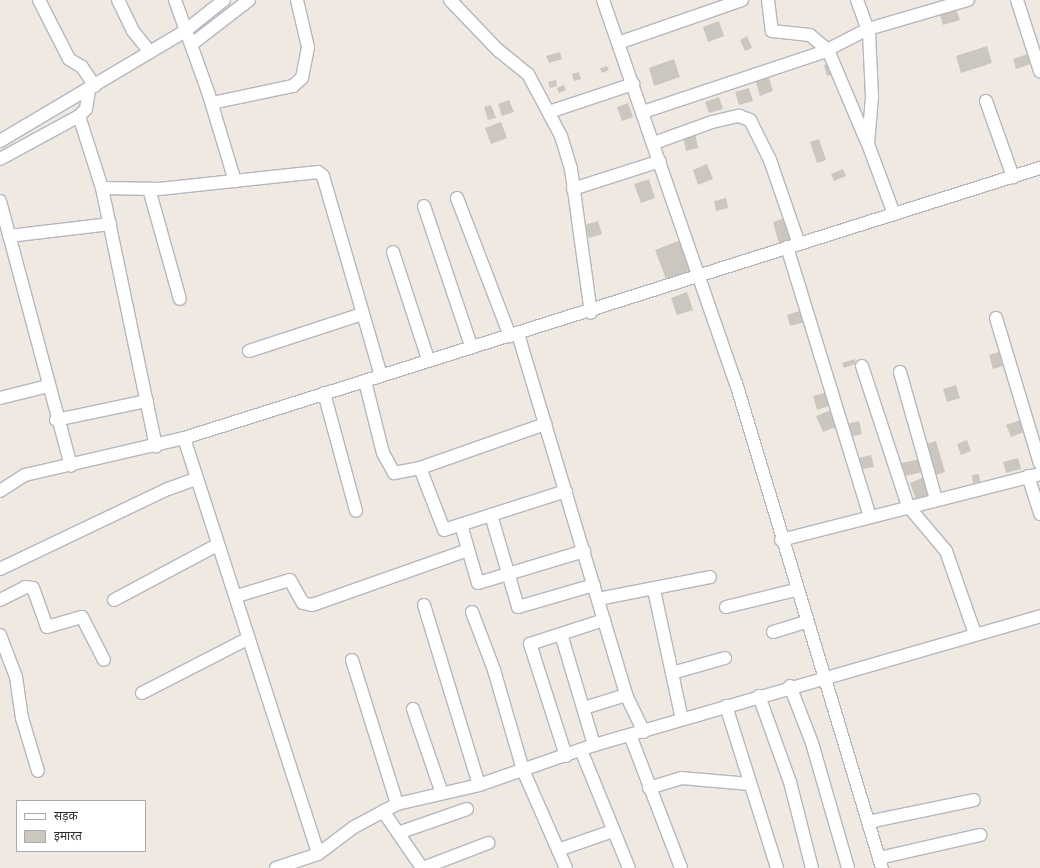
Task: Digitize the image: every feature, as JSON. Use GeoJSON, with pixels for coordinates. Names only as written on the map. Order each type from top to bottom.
{"type":"FeatureCollection","features":[{"type":"Feature","properties":{"kind":"street"},"geometry":{"type":"LineString","coordinates":[[0,159],[79,116],[86,108],[92,87],[82,67],[69,59],[39,0]]}},
{"type":"Feature","properties":{"kind":"street"},"geometry":{"type":"LineString","coordinates":[[118,0],[132,31],[150,52]]}},
{"type":"Feature","properties":{"kind":"street"},"geometry":{"type":"LineString","coordinates":[[175,0],[212,103],[235,181]]}},
{"type":"Feature","properties":{"kind":"street"},"geometry":{"type":"LineString","coordinates":[[0,141],[185,31],[224,0]]}},
{"type":"Feature","properties":{"kind":"street"},"geometry":{"type":"LineString","coordinates":[[192,44],[249,0]]}},
{"type":"Feature","properties":{"kind":"street"},"geometry":{"type":"LineString","coordinates":[[212,103],[293,86],[302,78],[308,47],[297,0]]}},
{"type":"Feature","properties":{"kind":"street"},"geometry":{"type":"LineString","coordinates":[[450,0],[498,50],[528,74],[549,112],[568,153],[591,312]]}},
{"type":"Feature","properties":{"kind":"street"},"geometry":{"type":"LineString","coordinates":[[603,0],[654,143],[736,384],[796,590],[823,676],[842,729],[880,863],[980,835]]}},
{"type":"Feature","properties":{"kind":"street"},"geometry":{"type":"LineString","coordinates":[[618,43],[742,0]]}},
{"type":"Feature","properties":{"kind":"street"},"geometry":{"type":"LineString","coordinates":[[768,0],[772,31],[810,35],[828,50],[868,144],[894,214]]}},
{"type":"Feature","properties":{"kind":"street"},"geometry":{"type":"LineString","coordinates":[[857,0],[868,29],[872,97],[868,144]]}},
{"type":"Feature","properties":{"kind":"street"},"geometry":{"type":"LineString","coordinates":[[643,112],[828,50],[868,29],[967,0]]}},
{"type":"Feature","properties":{"kind":"street"},"geometry":{"type":"LineString","coordinates":[[1017,0],[1040,71]]}},
{"type":"Feature","properties":{"kind":"street"},"geometry":{"type":"LineString","coordinates":[[549,112],[633,84]]}},
{"type":"Feature","properties":{"kind":"street"},"geometry":{"type":"LineString","coordinates":[[986,101],[1013,177]]}},
{"type":"Feature","properties":{"kind":"street"},"geometry":{"type":"LineString","coordinates":[[79,116],[102,188],[156,446]]}},
{"type":"Feature","properties":{"kind":"street"},"geometry":{"type":"LineString","coordinates":[[654,143],[712,122],[739,116],[750,120],[770,160],[870,516]]}},
{"type":"Feature","properties":{"kind":"street"},"geometry":{"type":"LineString","coordinates":[[573,189],[660,161]]}},
{"type":"Feature","properties":{"kind":"street"},"geometry":{"type":"LineString","coordinates":[[0,491],[25,475],[71,466],[184,438],[364,381],[428,359],[591,312],[1040,168]]}},
{"type":"Feature","properties":{"kind":"street"},"geometry":{"type":"LineString","coordinates":[[102,188],[149,189],[309,172],[323,176],[381,375]]}},
{"type":"Feature","properties":{"kind":"street"},"geometry":{"type":"LineString","coordinates":[[149,189],[180,300]]}},
{"type":"Feature","properties":{"kind":"street"},"geometry":{"type":"LineString","coordinates":[[457,198],[514,335],[545,424],[566,491],[626,695],[644,732]]}},
{"type":"Feature","properties":{"kind":"street"},"geometry":{"type":"LineString","coordinates":[[0,201],[56,420],[71,466]]}},
{"type":"Feature","properties":{"kind":"street"},"geometry":{"type":"LineString","coordinates":[[424,206],[471,346]]}},
{"type":"Feature","properties":{"kind":"street"},"geometry":{"type":"LineString","coordinates":[[9,236],[110,224]]}},
{"type":"Feature","properties":{"kind":"street"},"geometry":{"type":"LineString","coordinates":[[393,252],[428,359]]}},
{"type":"Feature","properties":{"kind":"street"},"geometry":{"type":"LineString","coordinates":[[249,351],[362,314]]}},
{"type":"Feature","properties":{"kind":"street"},"geometry":{"type":"LineString","coordinates":[[996,318],[1040,464]]}},
{"type":"Feature","properties":{"kind":"street"},"geometry":{"type":"LineString","coordinates":[[862,366],[908,506],[946,550],[975,634]]}},
{"type":"Feature","properties":{"kind":"street"},"geometry":{"type":"LineString","coordinates":[[900,372],[936,499]]}},
{"type":"Feature","properties":{"kind":"street"},"geometry":{"type":"LineString","coordinates":[[364,381],[390,468],[399,473],[420,468],[545,424]]}},
{"type":"Feature","properties":{"kind":"street"},"geometry":{"type":"LineString","coordinates":[[0,398],[48,386]]}},
{"type":"Feature","properties":{"kind":"street"},"geometry":{"type":"LineString","coordinates":[[324,393],[356,511]]}},
{"type":"Feature","properties":{"kind":"street"},"geometry":{"type":"LineString","coordinates":[[56,420],[147,401]]}},
{"type":"Feature","properties":{"kind":"street"},"geometry":{"type":"LineString","coordinates":[[184,438],[217,545],[237,596],[318,854]]}},
{"type":"Feature","properties":{"kind":"street"},"geometry":{"type":"LineString","coordinates":[[420,468],[444,530],[566,491]]}},
{"type":"Feature","properties":{"kind":"street"},"geometry":{"type":"LineString","coordinates":[[781,540],[908,506],[1040,474]]}},
{"type":"Feature","properties":{"kind":"street"},"geometry":{"type":"LineString","coordinates":[[1028,476],[1040,514]]}},
{"type":"Feature","properties":{"kind":"street"},"geometry":{"type":"LineString","coordinates":[[0,569],[168,488],[196,479]]}},
{"type":"Feature","properties":{"kind":"street"},"geometry":{"type":"LineString","coordinates":[[491,515],[518,607],[594,585]]}},
{"type":"Feature","properties":{"kind":"street"},"geometry":{"type":"LineString","coordinates":[[461,525],[478,583],[584,551]]}},
{"type":"Feature","properties":{"kind":"street"},"geometry":{"type":"LineString","coordinates":[[114,600],[217,545]]}},
{"type":"Feature","properties":{"kind":"street"},"geometry":{"type":"LineString","coordinates":[[237,596],[290,580],[303,603],[312,605],[468,550]]}},
{"type":"Feature","properties":{"kind":"street"},"geometry":{"type":"LineString","coordinates":[[598,599],[654,590],[710,577]]}},
{"type":"Feature","properties":{"kind":"street"},"geometry":{"type":"LineString","coordinates":[[0,600],[25,587],[33,588],[47,627],[75,618],[86,620],[104,660]]}},
{"type":"Feature","properties":{"kind":"street"},"geometry":{"type":"LineString","coordinates":[[654,590],[682,720]]}},
{"type":"Feature","properties":{"kind":"street"},"geometry":{"type":"LineString","coordinates":[[726,607],[796,590]]}},
{"type":"Feature","properties":{"kind":"street"},"geometry":{"type":"LineString","coordinates":[[424,605],[479,785]]}},
{"type":"Feature","properties":{"kind":"street"},"geometry":{"type":"LineString","coordinates":[[472,612],[494,670],[523,770],[566,868]]}},
{"type":"Feature","properties":{"kind":"street"},"geometry":{"type":"LineString","coordinates":[[276,868],[318,854],[354,826],[397,804],[441,791],[479,785],[594,745],[644,732],[823,676],[1040,616]]}},
{"type":"Feature","properties":{"kind":"street"},"geometry":{"type":"LineString","coordinates":[[566,756],[530,644],[604,620]]}},
{"type":"Feature","properties":{"kind":"street"},"geometry":{"type":"LineString","coordinates":[[773,632],[806,622]]}},
{"type":"Feature","properties":{"kind":"street"},"geometry":{"type":"LineString","coordinates":[[561,634],[594,745]]}},
{"type":"Feature","properties":{"kind":"street"},"geometry":{"type":"LineString","coordinates":[[0,635],[16,677],[21,713],[38,771]]}},
{"type":"Feature","properties":{"kind":"street"},"geometry":{"type":"LineString","coordinates":[[142,693],[249,638]]}},
{"type":"Feature","properties":{"kind":"street"},"geometry":{"type":"LineString","coordinates":[[672,673],[725,658]]}},
{"type":"Feature","properties":{"kind":"street"},"geometry":{"type":"LineString","coordinates":[[352,660],[397,804]]}},
{"type":"Feature","properties":{"kind":"street"},"geometry":{"type":"LineString","coordinates":[[790,686],[812,743],[848,868]]}},
{"type":"Feature","properties":{"kind":"street"},"geometry":{"type":"LineString","coordinates":[[584,708],[626,695]]}},
{"type":"Feature","properties":{"kind":"street"},"geometry":{"type":"LineString","coordinates":[[759,696],[790,782],[812,868]]}},
{"type":"Feature","properties":{"kind":"street"},"geometry":{"type":"LineString","coordinates":[[726,706],[777,868]]}},
{"type":"Feature","properties":{"kind":"street"},"geometry":{"type":"LineString","coordinates":[[413,709],[441,791]]}},
{"type":"Feature","properties":{"kind":"street"},"geometry":{"type":"LineString","coordinates":[[630,736],[681,868]]}},
{"type":"Feature","properties":{"kind":"street"},"geometry":{"type":"LineString","coordinates":[[581,750],[613,831],[625,867]]}},
{"type":"Feature","properties":{"kind":"street"},"geometry":{"type":"LineString","coordinates":[[649,788],[681,778],[750,784]]}},
{"type":"Feature","properties":{"kind":"street"},"geometry":{"type":"LineString","coordinates":[[868,822],[974,800]]}},
{"type":"Feature","properties":{"kind":"street"},"geometry":{"type":"LineString","coordinates":[[398,833],[467,809]]}},
{"type":"Feature","properties":{"kind":"street"},"geometry":{"type":"LineString","coordinates":[[383,811],[423,868],[488,842]]}},
{"type":"Feature","properties":{"kind":"street"},"geometry":{"type":"LineString","coordinates":[[558,850],[613,831]]}},
{"type":"Feature","properties":{"kind":"building"},"geometry":{"type":"Polygon","coordinates":[[[956,9],[960,20],[943,25],[940,15],[956,9]]]}},
{"type":"Feature","properties":{"kind":"building"},"geometry":{"type":"Polygon","coordinates":[[[719,21],[724,36],[708,42],[703,27],[719,21]]]}},
{"type":"Feature","properties":{"kind":"building"},"geometry":{"type":"Polygon","coordinates":[[[747,36],[752,48],[745,51],[740,40],[747,36]]]}},
{"type":"Feature","properties":{"kind":"building"},"geometry":{"type":"Polygon","coordinates":[[[987,46],[992,63],[961,73],[956,56],[987,46]]]}},
{"type":"Feature","properties":{"kind":"building"},"geometry":{"type":"Polygon","coordinates":[[[560,52],[562,59],[549,63],[546,56],[560,52]]]}},
{"type":"Feature","properties":{"kind":"building"},"geometry":{"type":"Polygon","coordinates":[[[1027,54],[1031,64],[1016,69],[1013,59],[1027,54]]]}},
{"type":"Feature","properties":{"kind":"building"},"geometry":{"type":"Polygon","coordinates":[[[674,59],[680,77],[654,86],[649,68],[674,59]]]}},
{"type":"Feature","properties":{"kind":"building"},"geometry":{"type":"Polygon","coordinates":[[[829,63],[833,74],[827,76],[824,65],[829,63]]]}},
{"type":"Feature","properties":{"kind":"building"},"geometry":{"type":"Polygon","coordinates":[[[607,66],[609,70],[602,73],[600,68],[607,66]]]}},
{"type":"Feature","properties":{"kind":"building"},"geometry":{"type":"Polygon","coordinates":[[[579,72],[581,79],[574,81],[572,74],[579,72]]]}},
{"type":"Feature","properties":{"kind":"building"},"geometry":{"type":"Polygon","coordinates":[[[767,72],[773,91],[760,96],[754,76],[767,72]]]}},
{"type":"Feature","properties":{"kind":"building"},"geometry":{"type":"Polygon","coordinates":[[[556,80],[557,86],[550,88],[548,82],[556,80]]]}},
{"type":"Feature","properties":{"kind":"building"},"geometry":{"type":"Polygon","coordinates":[[[564,85],[566,90],[559,93],[557,88],[564,85]]]}},
{"type":"Feature","properties":{"kind":"building"},"geometry":{"type":"Polygon","coordinates":[[[749,88],[753,101],[739,105],[735,92],[749,88]]]}},
{"type":"Feature","properties":{"kind":"building"},"geometry":{"type":"Polygon","coordinates":[[[719,97],[723,109],[709,113],[705,102],[719,97]]]}},
{"type":"Feature","properties":{"kind":"building"},"geometry":{"type":"Polygon","coordinates":[[[509,100],[514,112],[502,116],[498,104],[509,100]]]}},
{"type":"Feature","properties":{"kind":"building"},"geometry":{"type":"Polygon","coordinates":[[[628,103],[633,117],[622,121],[617,107],[628,103]]]}},
{"type":"Feature","properties":{"kind":"building"},"geometry":{"type":"Polygon","coordinates":[[[491,105],[496,118],[488,120],[484,107],[491,105]]]}},
{"type":"Feature","properties":{"kind":"building"},"geometry":{"type":"Polygon","coordinates":[[[501,122],[507,138],[491,144],[485,128],[501,122]]]}},
{"type":"Feature","properties":{"kind":"building"},"geometry":{"type":"Polygon","coordinates":[[[695,132],[698,148],[686,151],[683,135],[695,132]]]}},
{"type":"Feature","properties":{"kind":"building"},"geometry":{"type":"Polygon","coordinates":[[[819,139],[826,160],[817,163],[810,142],[819,139]]]}},
{"type":"Feature","properties":{"kind":"building"},"geometry":{"type":"Polygon","coordinates":[[[707,164],[713,179],[698,185],[693,170],[707,164]]]}},
{"type":"Feature","properties":{"kind":"building"},"geometry":{"type":"Polygon","coordinates":[[[843,169],[846,176],[834,181],[831,174],[843,169]]]}},
{"type":"Feature","properties":{"kind":"building"},"geometry":{"type":"Polygon","coordinates":[[[649,179],[655,198],[641,203],[634,184],[649,179]]]}},
{"type":"Feature","properties":{"kind":"building"},"geometry":{"type":"Polygon","coordinates":[[[726,198],[728,208],[716,211],[714,201],[726,198]]]}},
{"type":"Feature","properties":{"kind":"building"},"geometry":{"type":"Polygon","coordinates":[[[785,218],[792,240],[779,244],[773,222],[785,218]]]}},
{"type":"Feature","properties":{"kind":"building"},"geometry":{"type":"Polygon","coordinates":[[[598,221],[602,234],[589,238],[585,225],[598,221]]]}},
{"type":"Feature","properties":{"kind":"building"},"geometry":{"type":"Polygon","coordinates":[[[681,240],[692,270],[666,279],[655,250],[681,240]]]}},
{"type":"Feature","properties":{"kind":"building"},"geometry":{"type":"Polygon","coordinates":[[[687,292],[693,310],[677,315],[671,298],[687,292]]]}},
{"type":"Feature","properties":{"kind":"building"},"geometry":{"type":"Polygon","coordinates":[[[802,310],[805,322],[790,326],[787,315],[802,310]]]}},
{"type":"Feature","properties":{"kind":"building"},"geometry":{"type":"Polygon","coordinates":[[[999,352],[1003,366],[993,369],[989,355],[999,352]]]}},
{"type":"Feature","properties":{"kind":"building"},"geometry":{"type":"Polygon","coordinates":[[[855,359],[856,364],[844,368],[842,363],[855,359]]]}},
{"type":"Feature","properties":{"kind":"building"},"geometry":{"type":"Polygon","coordinates":[[[956,385],[960,398],[947,402],[943,389],[956,385]]]}},
{"type":"Feature","properties":{"kind":"building"},"geometry":{"type":"Polygon","coordinates":[[[828,392],[832,405],[817,410],[813,396],[828,392]]]}},
{"type":"Feature","properties":{"kind":"building"},"geometry":{"type":"Polygon","coordinates":[[[833,409],[839,426],[823,432],[816,416],[833,409]]]}},
{"type":"Feature","properties":{"kind":"building"},"geometry":{"type":"Polygon","coordinates":[[[1020,420],[1024,432],[1011,437],[1006,425],[1020,420]]]}},
{"type":"Feature","properties":{"kind":"building"},"geometry":{"type":"Polygon","coordinates":[[[859,421],[862,434],[846,438],[843,425],[859,421]]]}},
{"type":"Feature","properties":{"kind":"building"},"geometry":{"type":"Polygon","coordinates":[[[967,440],[971,451],[961,455],[957,444],[967,440]]]}},
{"type":"Feature","properties":{"kind":"building"},"geometry":{"type":"Polygon","coordinates":[[[936,441],[945,472],[932,476],[922,445],[936,441]]]}},
{"type":"Feature","properties":{"kind":"building"},"geometry":{"type":"Polygon","coordinates":[[[871,455],[874,467],[858,470],[855,459],[871,455]]]}},
{"type":"Feature","properties":{"kind":"building"},"geometry":{"type":"Polygon","coordinates":[[[1018,458],[1021,469],[1006,473],[1003,462],[1018,458]]]}},
{"type":"Feature","properties":{"kind":"building"},"geometry":{"type":"Polygon","coordinates":[[[920,459],[923,472],[900,477],[897,464],[920,459]]]}},
{"type":"Feature","properties":{"kind":"building"},"geometry":{"type":"Polygon","coordinates":[[[979,474],[980,482],[973,483],[972,475],[979,474]]]}},
{"type":"Feature","properties":{"kind":"building"},"geometry":{"type":"Polygon","coordinates":[[[924,477],[930,495],[916,500],[910,483],[924,477]]]}}]}
